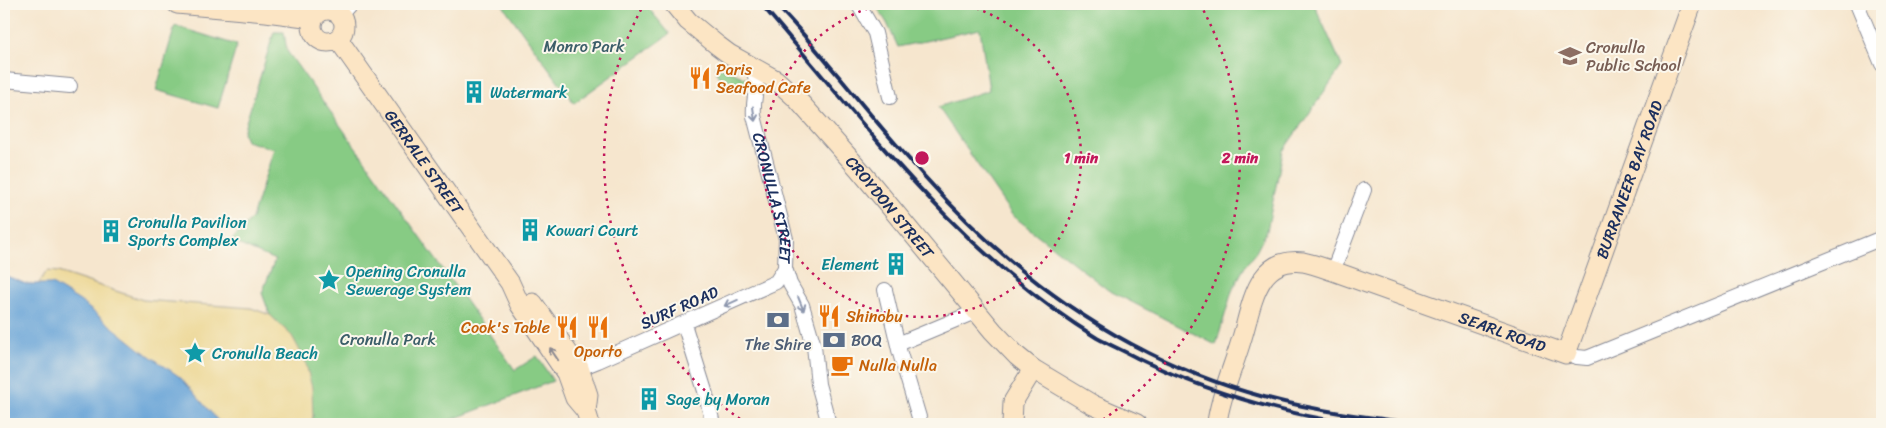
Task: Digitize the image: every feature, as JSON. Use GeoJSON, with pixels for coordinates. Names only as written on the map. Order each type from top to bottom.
{"type":"FeatureCollection","features":[{"type":"Feature","properties":{"kind":"street"},"geometry":{"type":"LineString","coordinates":[[177,4],[313,18]]}},
{"type":"Feature","properties":{"kind":"street"},"geometry":{"type":"LineString","coordinates":[[674,4],[688,21],[708,38],[729,54],[752,67]]}},
{"type":"Feature","properties":{"kind":"street"},"geometry":{"type":"LineString","coordinates":[[858,4],[875,32],[890,97]]}},
{"type":"Feature","properties":{"kind":"street","name":"BURRANEER BAY ROAD"},"geometry":{"type":"LineString","coordinates":[[1566,354],[1692,4]]}},
{"type":"Feature","properties":{"kind":"street"},"geometry":{"type":"LineString","coordinates":[[1857,4],[1882,64]]}},
{"type":"Feature","properties":{"kind":"street"},"geometry":{"type":"LineString","coordinates":[[345,9],[344,28],[338,39],[329,43],[316,38],[311,28],[313,18],[321,11],[345,9]]}},
{"type":"Feature","properties":{"kind":"street","name":"GERRALE STREET"},"geometry":{"type":"LineString","coordinates":[[338,39],[510,283],[530,299],[540,311],[588,394],[588,418]]}},
{"type":"Feature","properties":{"kind":"street","name":"CRONULLA STREET"},"geometry":{"type":"LineString","coordinates":[[752,67],[757,84],[753,102],[754,116],[786,239],[785,268],[790,284],[802,305],[814,346],[818,384],[829,424]]}},
{"type":"Feature","properties":{"kind":"street","name":"CROYDON STREET"},"geometry":{"type":"LineString","coordinates":[[752,67],[776,80],[796,98],[859,169],[992,331],[1017,356],[1033,370],[1093,405],[1137,424]]}},
{"type":"Feature","properties":{"kind":"street"},"geometry":{"type":"LineString","coordinates":[[4,80],[70,86]]}},
{"type":"Feature","properties":{"kind":"street"},"geometry":{"type":"LineString","coordinates":[[1333,271],[1364,190]]}},
{"type":"Feature","properties":{"kind":"street","name":"SEARL ROAD"},"geometry":{"type":"LineString","coordinates":[[1216,424],[1222,396],[1242,340],[1255,291],[1266,274],[1279,266],[1306,262],[1566,354],[1587,358],[1882,238]]}},
{"type":"Feature","properties":{"kind":"street","name":"SURF ROAD"},"geometry":{"type":"LineString","coordinates":[[573,371],[684,324],[776,282],[785,268]]}},
{"type":"Feature","properties":{"kind":"street"},"geometry":{"type":"LineString","coordinates":[[885,290],[921,424]]}},
{"type":"Feature","properties":{"kind":"street"},"geometry":{"type":"LineString","coordinates":[[898,344],[977,311]]}},
{"type":"Feature","properties":{"kind":"street"},"geometry":{"type":"LineString","coordinates":[[684,324],[713,424]]}},
{"type":"Feature","properties":{"kind":"street"},"geometry":{"type":"LineString","coordinates":[[1012,424],[1013,402],[1033,370]]}},
{"type":"Feature","properties":{"kind":"green space","name":"Monro Park"},"geometry":{"type":"Polygon","coordinates":[[[502,4],[645,4],[670,34],[574,103],[502,4]]]}},
{"type":"Feature","properties":{"kind":"green space"},"geometry":{"type":"Polygon","coordinates":[[[875,4],[1314,4],[1342,66],[1283,151],[1267,231],[1232,291],[1216,345],[1108,290],[1012,215],[938,107],[989,90],[980,29],[898,47],[887,23],[875,4]]]}},
{"type":"Feature","properties":{"kind":"green space"},"geometry":{"type":"Polygon","coordinates":[[[175,26],[237,45],[218,108],[156,90],[175,26]]]}},
{"type":"Feature","properties":{"kind":"green space","name":"Cronulla Park"},"geometry":{"type":"Polygon","coordinates":[[[274,32],[284,32],[287,51],[515,370],[537,356],[553,381],[440,424],[311,424],[313,416],[292,336],[270,315],[262,293],[275,260],[231,241],[252,218],[274,149],[246,141],[243,132],[274,32]]]}},
{"type":"Feature","properties":{"kind":"green space"},"geometry":{"type":"Polygon","coordinates":[[[716,65],[747,79],[750,85],[748,91],[719,77],[716,65]]]}},
{"type":"Feature","properties":{"kind":"sand","name":"Cronulla Beach"},"geometry":{"type":"Polygon","coordinates":[[[47,271],[58,272],[143,300],[251,308],[270,315],[292,336],[305,360],[312,388],[313,416],[311,424],[168,424],[22,308],[47,271]]]}},
{"type":"Feature","properties":{"kind":"water"},"geometry":{"type":"Polygon","coordinates":[[[4,275],[26,284],[52,284],[80,301],[140,349],[180,377],[221,424],[4,424],[4,275]]]}},
{"type":"Feature","properties":{"kind":"railway"},"geometry":{"type":"LineString","coordinates":[[761,4],[916,185],[1001,268],[1047,305],[1097,338],[1189,381],[1270,407],[1353,424]]}},
{"type":"Feature","properties":{"kind":"railway"},"geometry":{"type":"LineString","coordinates":[[775,4],[801,31],[903,153],[960,215],[1037,282],[1079,312],[1122,339],[1167,362],[1215,381],[1264,397],[1363,417],[1423,424]]}},
{"type":"Feature","properties":{"kind":"place","name":"Cronulla Public School"},"geometry":{"type":"Point","coordinates":[1570,56]}},
{"type":"Feature","properties":{"kind":"place","name":"Paris Seafood Cafe"},"geometry":{"type":"Point","coordinates":[700,78]}},
{"type":"Feature","properties":{"kind":"place","name":"Watermark"},"geometry":{"type":"Point","coordinates":[474,92]}},
{"type":"Feature","properties":{"kind":"place","name":"Kowari Court"},"geometry":{"type":"Point","coordinates":[530,230]}},
{"type":"Feature","properties":{"kind":"place","name":"Cronulla Pavilion Sports Complex"},"geometry":{"type":"Point","coordinates":[111,231]}},
{"type":"Feature","properties":{"kind":"place","name":"Element"},"geometry":{"type":"Point","coordinates":[896,264]}},
{"type":"Feature","properties":{"kind":"place","name":"Opening Cronulla Sewerage System"},"geometry":{"type":"Point","coordinates":[329,280]}},
{"type":"Feature","properties":{"kind":"place","name":"Shinobu"},"geometry":{"type":"Point","coordinates":[829,316]}},
{"type":"Feature","properties":{"kind":"place","name":"The Shire"},"geometry":{"type":"Point","coordinates":[778,320]}},
{"type":"Feature","properties":{"kind":"place","name":"Cook's Table"},"geometry":{"type":"Point","coordinates":[567,327]}},
{"type":"Feature","properties":{"kind":"place","name":"Oporto"},"geometry":{"type":"Point","coordinates":[598,327]}},
{"type":"Feature","properties":{"kind":"place","name":"BOQ"},"geometry":{"type":"Point","coordinates":[834,340]}},
{"type":"Feature","properties":{"kind":"place","name":"Cronulla Beach"},"geometry":{"type":"Point","coordinates":[195,353]}},
{"type":"Feature","properties":{"kind":"place","name":"Nulla Nulla"},"geometry":{"type":"Point","coordinates":[842,365]}},
{"type":"Feature","properties":{"kind":"place","name":"Sage by Moran"},"geometry":{"type":"Point","coordinates":[649,399]}}]}
